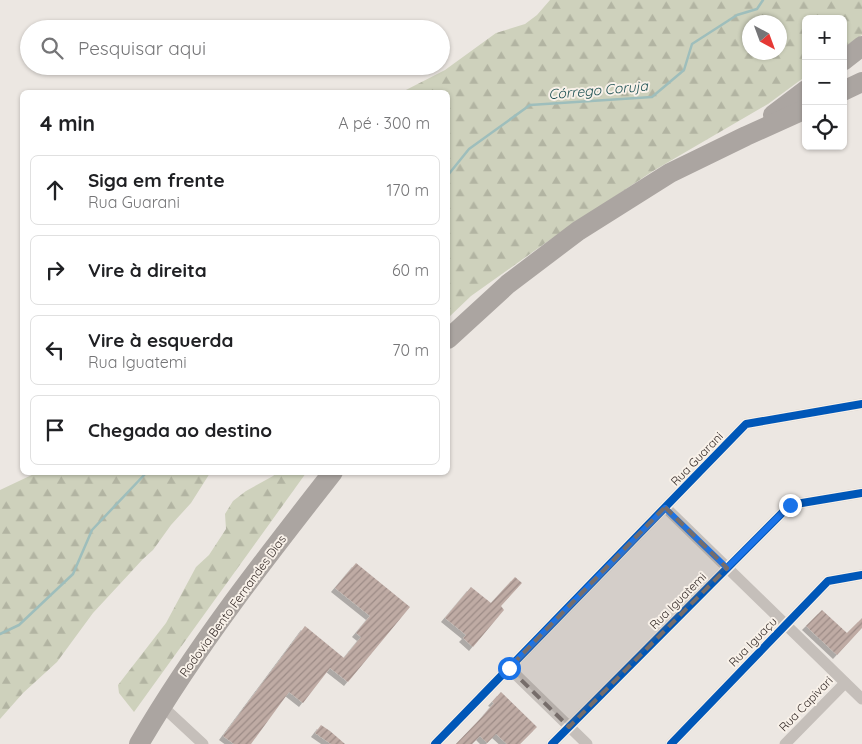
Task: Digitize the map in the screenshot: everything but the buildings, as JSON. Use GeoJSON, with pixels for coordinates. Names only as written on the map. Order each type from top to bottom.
{"type":"FeatureCollection","features":[{"type":"Feature","properties":{"kind":"highway"},"geometry":{"type":"LineString","coordinates":[[844,60],[862,46]]}},
{"type":"Feature","properties":{"kind":"highway"},"geometry":{"type":"LineString","coordinates":[[847,89],[862,82]]}},
{"type":"Feature","properties":{"kind":"highway"},"geometry":{"type":"LineString","coordinates":[[746,136],[802,93]]}},
{"type":"Feature","properties":{"kind":"highway"},"geometry":{"type":"LineString","coordinates":[[450,337],[508,284],[578,231],[670,173],[802,111]]}},
{"type":"Feature","properties":{"kind":"highway","name":"Rodovia Bento Fernandes Dias"},"geometry":{"type":"LineString","coordinates":[[139,744],[161,706],[252,577],[331,475]]}},
{"type":"Feature","properties":{"kind":"street","name":"Rua Guarani"},"geometry":{"type":"LineString","coordinates":[[435,744],[746,424],[862,404]]}},
{"type":"Feature","properties":{"kind":"street","name":"Rua Iguatemi"},"geometry":{"type":"LineString","coordinates":[[552,744],[790,505],[862,493]]}},
{"type":"Feature","properties":{"kind":"street"},"geometry":{"type":"LineString","coordinates":[[665,508],[862,699]]}},
{"type":"Feature","properties":{"kind":"street","name":"Rua Iguaçu"},"geometry":{"type":"LineString","coordinates":[[671,744],[828,581],[862,575]]}},
{"type":"Feature","properties":{"kind":"street"},"geometry":{"type":"LineString","coordinates":[[509,668],[587,744]]}},
{"type":"Feature","properties":{"kind":"street","name":"Rua Capivari"},"geometry":{"type":"LineString","coordinates":[[786,744],[845,683]]}},
{"type":"Feature","properties":{"kind":"street"},"geometry":{"type":"LineString","coordinates":[[161,706],[203,744]]}},
{"type":"Feature","properties":{"kind":"highlighted area"},"geometry":{"type":"Polygon","coordinates":[[[665,507],[727,568],[569,727],[509,668],[665,507]]]}},
{"type":"Feature","properties":{"kind":"green space"},"geometry":{"type":"Polygon","coordinates":[[[550,0],[862,0],[862,35],[847,45],[847,15],[802,15],[802,79],[768,104],[653,171],[551,239],[471,296],[450,316],[450,90],[406,90],[435,75],[450,75],[450,66],[496,33],[525,24],[537,15],[550,0]]]}},
{"type":"Feature","properties":{"kind":"green space"},"geometry":{"type":"Polygon","coordinates":[[[32,475],[209,475],[191,503],[171,525],[153,550],[93,613],[57,662],[23,693],[0,719],[0,490],[32,475]]]}},
{"type":"Feature","properties":{"kind":"green space"},"geometry":{"type":"Polygon","coordinates":[[[305,475],[134,712],[119,693],[118,685],[166,623],[196,567],[209,555],[226,529],[225,514],[233,501],[246,491],[273,476],[305,475]]]}},
{"type":"Feature","properties":{"kind":"waterway","name":"Córrego Coruja"},"geometry":{"type":"LineString","coordinates":[[450,173],[469,149],[530,105],[652,97],[684,70],[692,44],[737,15],[757,9],[763,0]]}},
{"type":"Feature","properties":{"kind":"waterway","name":"Córrego Coruja"},"geometry":{"type":"LineString","coordinates":[[0,634],[19,625],[73,574],[92,530],[144,475]]}},
{"type":"Feature","properties":{"kind":"cycle path"},"geometry":{"type":"LineString","coordinates":[[435,744],[746,424],[862,404]]}},
{"type":"Feature","properties":{"kind":"cycle path"},"geometry":{"type":"LineString","coordinates":[[552,744],[790,505],[862,493]]}},
{"type":"Feature","properties":{"kind":"cycle path"},"geometry":{"type":"LineString","coordinates":[[671,744],[828,581],[862,575]]}},
{"type":"Feature","properties":{"kind":"route"},"geometry":{"type":"LineString","coordinates":[[509,668],[665,508],[727,568],[790,505]]}}]}
